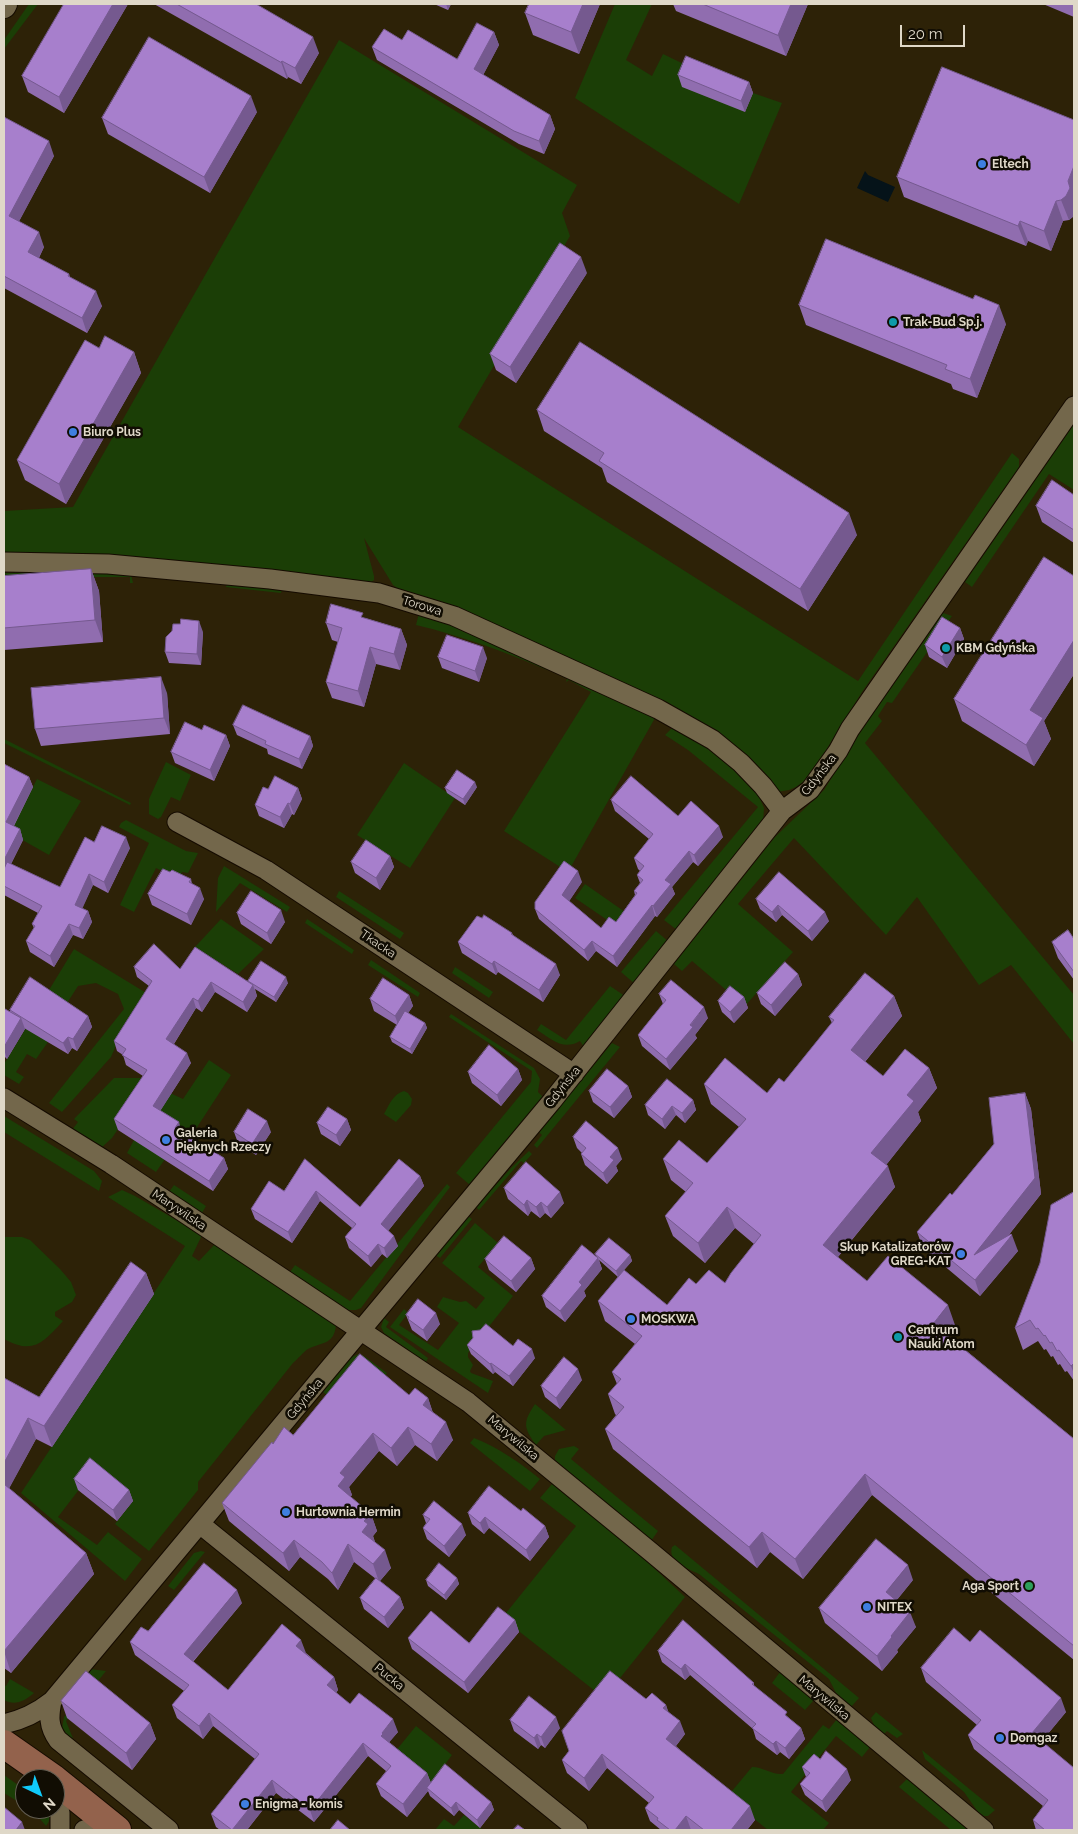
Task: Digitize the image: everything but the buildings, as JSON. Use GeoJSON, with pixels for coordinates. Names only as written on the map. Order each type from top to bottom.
{"type":"FeatureCollection","features":[{"type":"Feature","properties":{"kind":"main road"},"geometry":{"type":"LineString","coordinates":[[4,1744],[36,1769]]}},
{"type":"Feature","properties":{"kind":"main road"},"geometry":{"type":"LineString","coordinates":[[65,1791],[114,1828]]}},
{"type":"Feature","properties":{"kind":"street","name":"Gdyńska"},"geometry":{"type":"LineString","coordinates":[[4,1724],[20,1720],[42,1709],[52,1701],[362,1331],[574,1074],[782,811],[810,790],[821,777],[850,729],[1074,406]]}},
{"type":"Feature","properties":{"kind":"street","name":"Torowa"},"geometry":{"type":"LineString","coordinates":[[4,562],[108,564],[270,579],[379,593],[454,616],[658,709],[705,736],[742,763],[782,811]]}},
{"type":"Feature","properties":{"kind":"street","name":"Tkacka"},"geometry":{"type":"LineString","coordinates":[[176,822],[266,870],[574,1074]]}},
{"type":"Feature","properties":{"kind":"street","name":"Marywilska"},"geometry":{"type":"LineString","coordinates":[[4,1098],[111,1164],[486,1416],[984,1830]]}},
{"type":"Feature","properties":{"kind":"street","name":"Pucka"},"geometry":{"type":"LineString","coordinates":[[200,1524],[578,1830]]}},
{"type":"Feature","properties":{"kind":"street"},"geometry":{"type":"LineString","coordinates":[[52,1701],[49,1717],[50,1725],[58,1740],[169,1830]]}},
{"type":"Feature","properties":{"kind":"street"},"geometry":{"type":"LineString","coordinates":[[84,1830],[114,1828]]}},
{"type":"Feature","properties":{"kind":"green space"},"geometry":{"type":"Polygon","coordinates":[[[29,4],[38,4],[4,49],[4,40],[29,4]]]}},
{"type":"Feature","properties":{"kind":"green space"},"geometry":{"type":"Polygon","coordinates":[[[615,4],[652,4],[626,60],[652,76],[663,54],[690,67],[745,112],[753,93],[782,103],[739,204],[575,98],[615,4]]]}},
{"type":"Feature","properties":{"kind":"green space"},"geometry":{"type":"Polygon","coordinates":[[[339,40],[577,185],[562,213],[570,236],[458,427],[858,681],[1012,453],[1019,459],[1019,467],[862,692],[815,768],[806,780],[796,787],[777,792],[738,748],[721,735],[400,590],[393,585],[364,538],[374,576],[374,580],[370,583],[4,557],[4,511],[73,507],[339,40]]]}},
{"type":"Feature","properties":{"kind":"green space"},"geometry":{"type":"Polygon","coordinates":[[[1074,424],[1074,490],[1049,474],[972,587],[965,582],[1074,424]]]}},
{"type":"Feature","properties":{"kind":"green space"},"geometry":{"type":"Polygon","coordinates":[[[4,573],[131,574],[133,583],[130,583],[130,577],[4,577],[4,573]]]}},
{"type":"Feature","properties":{"kind":"green space"},"geometry":{"type":"Polygon","coordinates":[[[227,583],[282,589],[281,593],[226,587],[227,583]]]}},
{"type":"Feature","properties":{"kind":"green space"},"geometry":{"type":"Polygon","coordinates":[[[419,613],[478,635],[549,671],[484,645],[416,625],[419,613]]]}},
{"type":"Feature","properties":{"kind":"green space"},"geometry":{"type":"Polygon","coordinates":[[[943,613],[952,616],[892,703],[887,702],[878,716],[882,721],[865,743],[1074,995],[1074,1044],[1011,965],[979,985],[917,897],[886,935],[794,838],[738,904],[793,952],[745,1006],[692,961],[682,971],[674,964],[775,837],[824,790],[857,737],[943,613]]]}},
{"type":"Feature","properties":{"kind":"green space"},"geometry":{"type":"Polygon","coordinates":[[[568,675],[655,718],[568,872],[504,831],[591,692],[569,680],[566,682],[568,675]]]}},
{"type":"Feature","properties":{"kind":"green space"},"geometry":{"type":"Polygon","coordinates":[[[672,728],[719,754],[756,790],[764,808],[763,824],[677,930],[664,920],[758,807],[688,750],[665,735],[672,728]]]}},
{"type":"Feature","properties":{"kind":"green space"},"geometry":{"type":"Polygon","coordinates":[[[4,739],[131,803],[130,805],[4,743],[4,739]]]}},
{"type":"Feature","properties":{"kind":"green space"},"geometry":{"type":"Polygon","coordinates":[[[166,762],[191,775],[180,801],[171,797],[161,817],[158,819],[149,814],[149,799],[166,762]]]}},
{"type":"Feature","properties":{"kind":"green space"},"geometry":{"type":"Polygon","coordinates":[[[404,763],[455,798],[410,868],[357,835],[404,763]]]}},
{"type":"Feature","properties":{"kind":"green space"},"geometry":{"type":"Polygon","coordinates":[[[37,779],[81,801],[49,855],[10,833],[37,779]]]}},
{"type":"Feature","properties":{"kind":"green space"},"geometry":{"type":"Polygon","coordinates":[[[126,820],[186,851],[198,853],[188,873],[182,872],[179,879],[156,868],[134,912],[120,905],[149,843],[119,827],[126,820]]]}},
{"type":"Feature","properties":{"kind":"green space"},"geometry":{"type":"Polygon","coordinates":[[[224,866],[290,907],[287,912],[240,883],[216,912],[218,878],[224,866]]]}},
{"type":"Feature","properties":{"kind":"green space"},"geometry":{"type":"Polygon","coordinates":[[[585,884],[625,912],[616,926],[575,898],[585,884]]]}},
{"type":"Feature","properties":{"kind":"green space"},"geometry":{"type":"Polygon","coordinates":[[[339,891],[404,933],[400,939],[336,897],[339,891]]]}},
{"type":"Feature","properties":{"kind":"green space"},"geometry":{"type":"Polygon","coordinates":[[[221,919],[264,949],[238,974],[195,947],[221,919]]]}},
{"type":"Feature","properties":{"kind":"green space"},"geometry":{"type":"Polygon","coordinates":[[[307,919],[354,950],[352,954],[305,923],[307,919]]]}},
{"type":"Feature","properties":{"kind":"green space"},"geometry":{"type":"Polygon","coordinates":[[[656,931],[669,942],[635,984],[621,972],[656,931]]]}},
{"type":"Feature","properties":{"kind":"green space"},"geometry":{"type":"Polygon","coordinates":[[[74,949],[148,994],[127,1020],[111,1057],[62,1112],[49,1103],[124,1009],[118,994],[96,983],[78,986],[44,1039],[48,1042],[36,1059],[27,1054],[16,1072],[24,1077],[19,1084],[4,1075],[4,1064],[74,949]]]}},
{"type":"Feature","properties":{"kind":"green space"},"geometry":{"type":"Polygon","coordinates":[[[371,960],[420,993],[418,997],[368,965],[371,960]]]}},
{"type":"Feature","properties":{"kind":"green space"},"geometry":{"type":"Polygon","coordinates":[[[455,967],[493,992],[489,998],[452,973],[455,967]]]}},
{"type":"Feature","properties":{"kind":"green space"},"geometry":{"type":"Polygon","coordinates":[[[610,986],[625,996],[584,1047],[580,1041],[568,1045],[557,1043],[537,1030],[541,1024],[566,1040],[610,986]]]}},
{"type":"Feature","properties":{"kind":"green space"},"geometry":{"type":"Polygon","coordinates":[[[451,1014],[534,1068],[540,1079],[538,1092],[543,1097],[470,1185],[456,1173],[531,1082],[532,1071],[449,1017],[451,1014]]]}},
{"type":"Feature","properties":{"kind":"green space"},"geometry":{"type":"Polygon","coordinates":[[[612,1043],[620,1047],[537,1148],[534,1145],[542,1135],[539,1132],[612,1043]]]}},
{"type":"Feature","properties":{"kind":"green space"},"geometry":{"type":"Polygon","coordinates":[[[209,1060],[231,1075],[192,1135],[154,1111],[170,1093],[183,1099],[209,1060]]]}},
{"type":"Feature","properties":{"kind":"green space"},"geometry":{"type":"Polygon","coordinates":[[[114,1078],[152,1078],[112,1138],[101,1148],[72,1130],[78,1122],[74,1119],[114,1078]]]}},
{"type":"Feature","properties":{"kind":"green space"},"geometry":{"type":"Polygon","coordinates":[[[404,1091],[412,1099],[411,1105],[396,1122],[384,1114],[394,1097],[404,1091]]]}},
{"type":"Feature","properties":{"kind":"green space"},"geometry":{"type":"Polygon","coordinates":[[[4,1116],[94,1171],[102,1181],[99,1191],[4,1132],[4,1116]]]}},
{"type":"Feature","properties":{"kind":"green space"},"geometry":{"type":"Polygon","coordinates":[[[134,1140],[165,1159],[156,1172],[127,1153],[134,1140]]]}},
{"type":"Feature","properties":{"kind":"green space"},"geometry":{"type":"Polygon","coordinates":[[[529,1151],[532,1154],[524,1163],[521,1161],[479,1210],[476,1207],[529,1151]]]}},
{"type":"Feature","properties":{"kind":"green space"},"geometry":{"type":"Polygon","coordinates":[[[447,1184],[450,1187],[361,1308],[347,1310],[290,1272],[295,1265],[350,1301],[447,1184]]]}},
{"type":"Feature","properties":{"kind":"green space"},"geometry":{"type":"Polygon","coordinates":[[[174,1185],[206,1206],[202,1213],[169,1192],[174,1185]]]}},
{"type":"Feature","properties":{"kind":"green space"},"geometry":{"type":"Polygon","coordinates":[[[122,1190],[202,1235],[192,1256],[199,1261],[215,1244],[336,1325],[330,1340],[308,1349],[293,1363],[198,1482],[198,1490],[149,1551],[115,1524],[133,1501],[94,1470],[58,1517],[97,1545],[108,1532],[142,1559],[125,1581],[21,1493],[185,1246],[108,1197],[122,1190]]]}},
{"type":"Feature","properties":{"kind":"green space"},"geometry":{"type":"Polygon","coordinates":[[[468,1216],[472,1219],[440,1258],[435,1255],[468,1216]]]}},
{"type":"Feature","properties":{"kind":"green space"},"geometry":{"type":"Polygon","coordinates":[[[475,1223],[498,1243],[478,1267],[513,1296],[468,1353],[468,1357],[473,1365],[471,1373],[493,1381],[488,1393],[390,1327],[404,1309],[408,1313],[399,1325],[438,1350],[459,1323],[437,1307],[443,1297],[460,1302],[466,1301],[476,1309],[485,1298],[442,1263],[475,1223]]]}},
{"type":"Feature","properties":{"kind":"green space"},"geometry":{"type":"Polygon","coordinates":[[[4,1237],[22,1237],[30,1240],[71,1282],[76,1295],[72,1302],[55,1312],[55,1316],[63,1321],[43,1341],[30,1346],[14,1344],[4,1339],[4,1237]]]}},
{"type":"Feature","properties":{"kind":"green space"},"geometry":{"type":"Polygon","coordinates":[[[384,1318],[389,1322],[386,1327],[428,1358],[426,1362],[384,1333],[381,1327],[384,1318]]]}},
{"type":"Feature","properties":{"kind":"green space"},"geometry":{"type":"Polygon","coordinates":[[[359,1354],[387,1373],[385,1376],[331,1398],[323,1392],[351,1357],[359,1354]]]}},
{"type":"Feature","properties":{"kind":"green space"},"geometry":{"type":"Polygon","coordinates":[[[535,1404],[566,1430],[544,1436],[536,1445],[529,1434],[526,1424],[528,1415],[535,1404]]]}},
{"type":"Feature","properties":{"kind":"green space"},"geometry":{"type":"Polygon","coordinates":[[[474,1438],[492,1446],[540,1479],[530,1491],[470,1443],[474,1438]]]}},
{"type":"Feature","properties":{"kind":"green space"},"geometry":{"type":"Polygon","coordinates":[[[574,1446],[579,1449],[571,1459],[658,1531],[651,1541],[555,1460],[559,1449],[574,1446]]]}},
{"type":"Feature","properties":{"kind":"green space"},"geometry":{"type":"Polygon","coordinates":[[[552,1484],[641,1556],[685,1597],[604,1698],[502,1618],[576,1526],[540,1498],[552,1484]]]}},
{"type":"Feature","properties":{"kind":"green space"},"geometry":{"type":"Polygon","coordinates":[[[675,1545],[859,1698],[851,1707],[836,1693],[829,1679],[699,1574],[676,1561],[671,1552],[672,1547],[675,1545]]]}},
{"type":"Feature","properties":{"kind":"green space"},"geometry":{"type":"Polygon","coordinates":[[[205,1552],[174,1590],[168,1586],[194,1553],[205,1552]]]}},
{"type":"Feature","properties":{"kind":"green space"},"geometry":{"type":"Polygon","coordinates":[[[90,1669],[106,1671],[66,1721],[74,1741],[124,1781],[122,1783],[61,1734],[64,1717],[75,1704],[90,1669]]]}},
{"type":"Feature","properties":{"kind":"green space"},"geometry":{"type":"Polygon","coordinates":[[[780,1672],[814,1700],[805,1710],[772,1683],[780,1672]]]}},
{"type":"Feature","properties":{"kind":"green space"},"geometry":{"type":"Polygon","coordinates":[[[10,1679],[34,1693],[16,1703],[4,1700],[4,1685],[6,1686],[10,1679]]]}},
{"type":"Feature","properties":{"kind":"green space"},"geometry":{"type":"Polygon","coordinates":[[[876,1712],[903,1734],[897,1738],[887,1731],[883,1735],[874,1725],[871,1718],[876,1712]]]}},
{"type":"Feature","properties":{"kind":"green space"},"geometry":{"type":"Polygon","coordinates":[[[837,1719],[870,1747],[862,1757],[836,1736],[791,1792],[829,1823],[823,1830],[768,1830],[727,1797],[752,1767],[783,1774],[823,1725],[829,1729],[837,1719]]]}},
{"type":"Feature","properties":{"kind":"green space"},"geometry":{"type":"Polygon","coordinates":[[[416,1726],[452,1755],[431,1783],[394,1753],[416,1726]]]}},
{"type":"Feature","properties":{"kind":"green space"},"geometry":{"type":"Polygon","coordinates":[[[922,1750],[995,1810],[988,1816],[978,1812],[964,1792],[925,1759],[922,1750]]]}},
{"type":"Feature","properties":{"kind":"green space"},"geometry":{"type":"Polygon","coordinates":[[[4,1775],[15,1783],[15,1800],[4,1793],[4,1775]]]}},
{"type":"Feature","properties":{"kind":"green space"},"geometry":{"type":"Polygon","coordinates":[[[907,1779],[966,1828],[964,1830],[951,1830],[899,1787],[907,1779]]]}},
{"type":"Feature","properties":{"kind":"green space"},"geometry":{"type":"Polygon","coordinates":[[[464,1815],[483,1830],[435,1830],[444,1819],[454,1826],[464,1815]]]}},
{"type":"Feature","properties":{"kind":"green space"},"geometry":{"type":"Polygon","coordinates":[[[40,1819],[50,1819],[46,1826],[40,1819]]]}},
{"type":"Feature","properties":{"kind":"shaded area"},"geometry":{"type":"Polygon","coordinates":[[[865,171],[868,175],[895,187],[888,202],[857,188],[865,171]]]}},
{"type":"Feature","properties":{"kind":"place","name":"Eltech"},"geometry":{"type":"Point","coordinates":[982,164]}},
{"type":"Feature","properties":{"kind":"place","name":"Trak-Bud Sp.j."},"geometry":{"type":"Point","coordinates":[893,322]}},
{"type":"Feature","properties":{"kind":"place","name":"Biuro Plus"},"geometry":{"type":"Point","coordinates":[73,432]}},
{"type":"Feature","properties":{"kind":"place","name":"KBM Gdyńska"},"geometry":{"type":"Point","coordinates":[946,648]}},
{"type":"Feature","properties":{"kind":"place","name":"Galeria Pięknych Rzeczy"},"geometry":{"type":"Point","coordinates":[166,1140]}},
{"type":"Feature","properties":{"kind":"place","name":"Skup Katalizatorów GREG-KAT"},"geometry":{"type":"Point","coordinates":[961,1254]}},
{"type":"Feature","properties":{"kind":"place","name":"MOSKWA"},"geometry":{"type":"Point","coordinates":[631,1319]}},
{"type":"Feature","properties":{"kind":"place","name":"Centrum Nauki Atom"},"geometry":{"type":"Point","coordinates":[898,1337]}},
{"type":"Feature","properties":{"kind":"place","name":"Hurtownia Hermin"},"geometry":{"type":"Point","coordinates":[286,1512]}},
{"type":"Feature","properties":{"kind":"place","name":"Aga Sport"},"geometry":{"type":"Point","coordinates":[1029,1586]}},
{"type":"Feature","properties":{"kind":"place","name":"NITEX"},"geometry":{"type":"Point","coordinates":[867,1607]}},
{"type":"Feature","properties":{"kind":"place","name":"Domgaz"},"geometry":{"type":"Point","coordinates":[1000,1738]}},
{"type":"Feature","properties":{"kind":"place","name":"Enigma - komis"},"geometry":{"type":"Point","coordinates":[245,1804]}}]}
